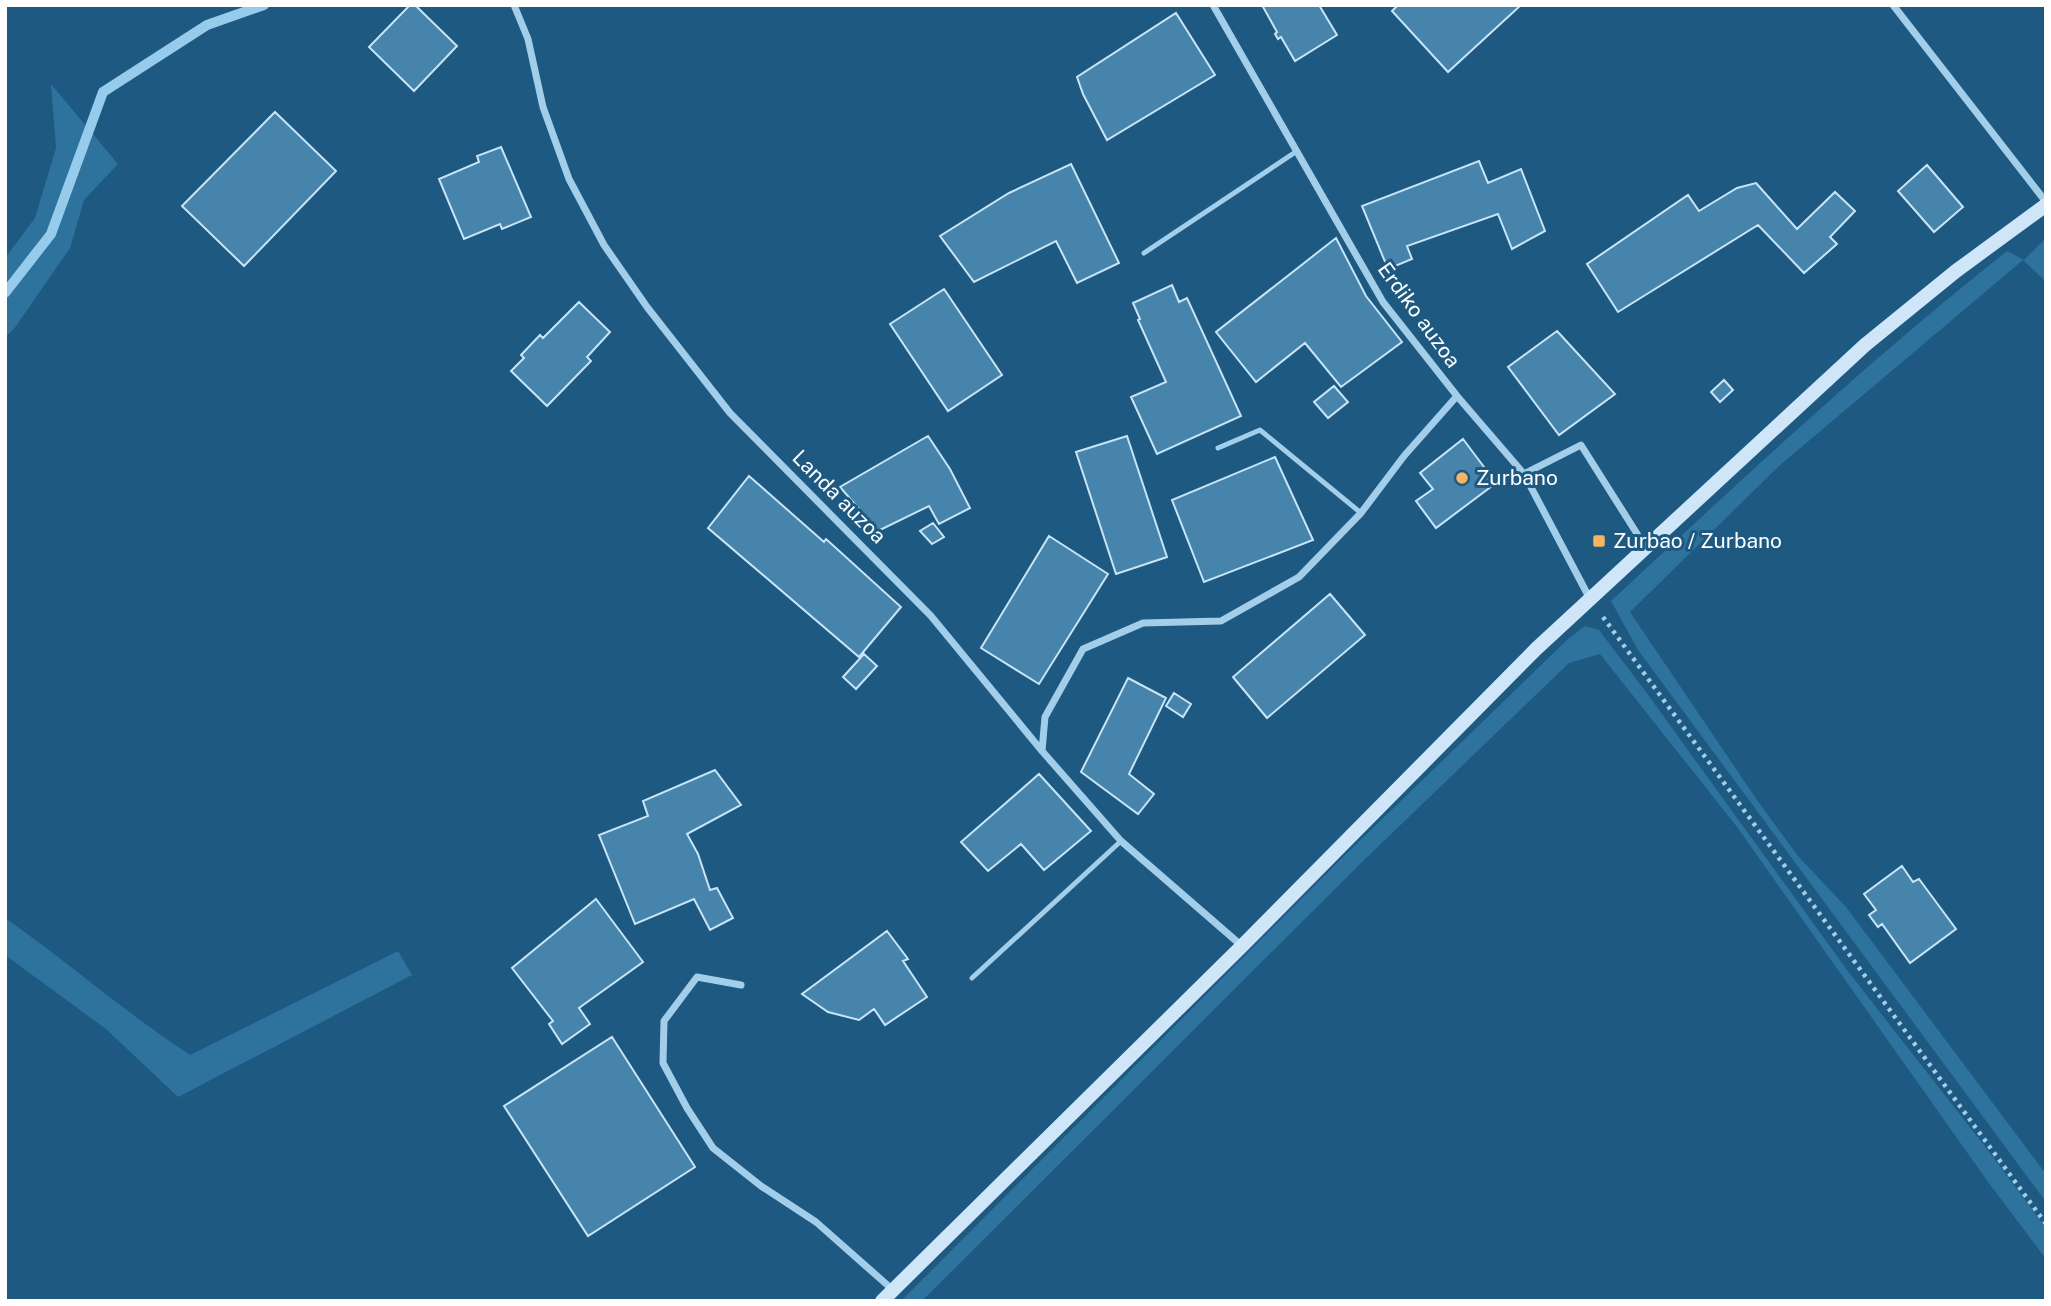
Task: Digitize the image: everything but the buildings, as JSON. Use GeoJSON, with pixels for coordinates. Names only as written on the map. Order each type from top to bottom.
{"type":"FeatureCollection","features":[{"type":"Feature","properties":{"kind":"street","name":"Landa auzoa"},"geometry":{"type":"LineString","coordinates":[[514,5],[528,39],[543,107],[569,180],[604,245],[647,307],[730,413],[931,616],[1042,751],[1121,841],[1242,946]]}},
{"type":"Feature","properties":{"kind":"street","name":"Erdiko auzoa"},"geometry":{"type":"LineString","coordinates":[[1213,5],[1383,302],[1457,396],[1524,474],[1590,600]]}},
{"type":"Feature","properties":{"kind":"street"},"geometry":{"type":"LineString","coordinates":[[882,1301],[1242,946],[1536,649],[1865,345],[1956,271],[2046,204],[1893,5]]}},
{"type":"Feature","properties":{"kind":"street"},"geometry":{"type":"LineString","coordinates":[[1042,751],[1045,717],[1083,649],[1143,622],[1221,621],[1299,577],[1361,513],[1404,456],[1457,396]]}},
{"type":"Feature","properties":{"kind":"street"},"geometry":{"type":"LineString","coordinates":[[1524,474],[1581,445],[1646,548]]}},
{"type":"Feature","properties":{"kind":"street"},"geometry":{"type":"LineString","coordinates":[[741,985],[697,977],[664,1021],[663,1063],[713,1148],[761,1186],[816,1222],[893,1290]]}},
{"type":"Feature","properties":{"kind":"lane"},"geometry":{"type":"LineString","coordinates":[[1144,253],[1297,151]]}},
{"type":"Feature","properties":{"kind":"lane"},"geometry":{"type":"LineString","coordinates":[[1218,448],[1260,430],[1361,513]]}},
{"type":"Feature","properties":{"kind":"lane"},"geometry":{"type":"LineString","coordinates":[[972,978],[1121,841]]}},
{"type":"Feature","properties":{"kind":"path"},"geometry":{"type":"LineString","coordinates":[[1590,600],[2046,1224]]}},
{"type":"Feature","properties":{"kind":"shaded area"},"geometry":{"type":"Polygon","coordinates":[[[51,84],[118,164],[84,200],[70,248],[14,329],[5,337],[5,258],[35,218],[56,148],[51,84]]]}},
{"type":"Feature","properties":{"kind":"shaded area"},"geometry":{"type":"Polygon","coordinates":[[[2046,238],[2046,282],[2023,260],[1779,466],[1630,612],[1798,856],[1846,907],[2046,1174],[2046,1202],[1638,650],[1611,601],[1806,422],[1956,292],[2007,251],[2024,260],[2046,238]]]}},
{"type":"Feature","properties":{"kind":"shaded area"},"geometry":{"type":"Polygon","coordinates":[[[1585,626],[1599,630],[1850,974],[2046,1228],[2046,1259],[1988,1182],[1737,827],[1600,654],[1569,663],[1361,863],[922,1301],[901,1301],[1345,855],[1569,638],[1585,626]]]}},
{"type":"Feature","properties":{"kind":"shaded area"},"geometry":{"type":"Polygon","coordinates":[[[5,918],[190,1055],[398,951],[412,975],[178,1097],[106,1029],[5,955],[5,918]]]}},
{"type":"Feature","properties":{"kind":"waterway"},"geometry":{"type":"LineString","coordinates":[[5,293],[51,234],[103,92],[207,25],[264,5]]}},
{"type":"Feature","properties":{"kind":"place","name":"Zurbano"},"geometry":{"type":"Point","coordinates":[1462,478]}},
{"type":"Feature","properties":{"kind":"place","name":"Zurbao / Zurbano"},"geometry":{"type":"Point","coordinates":[1599,541]}}]}
